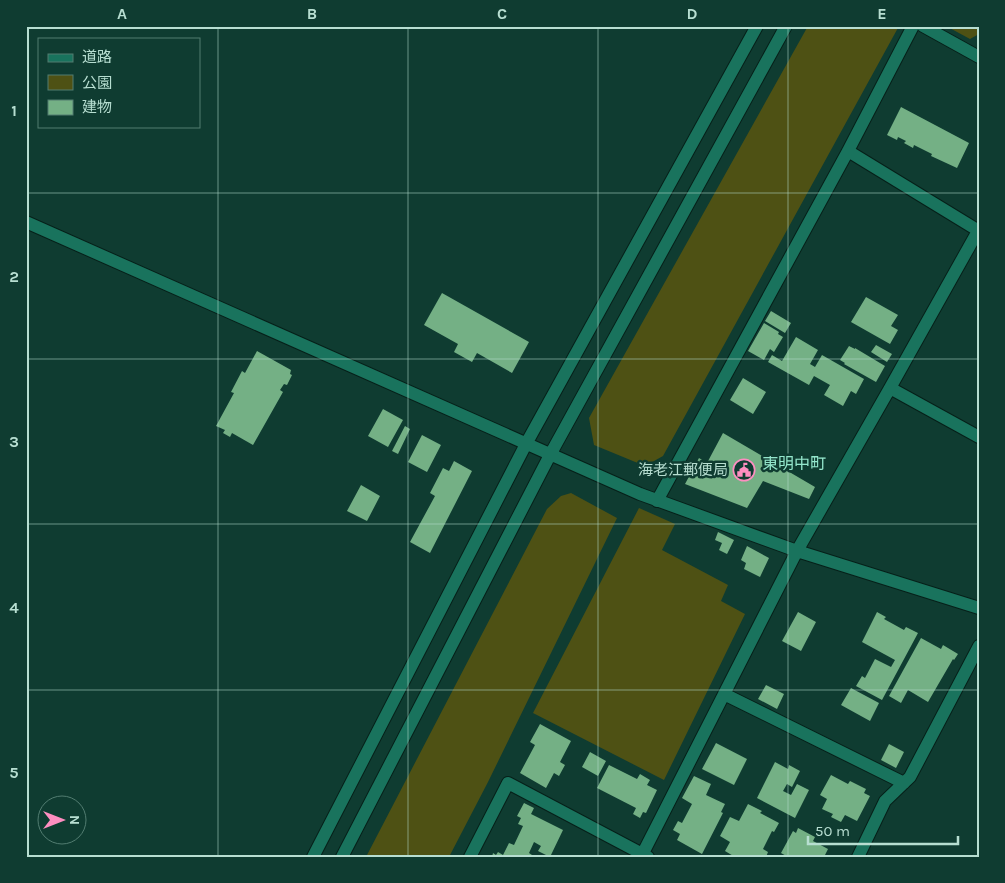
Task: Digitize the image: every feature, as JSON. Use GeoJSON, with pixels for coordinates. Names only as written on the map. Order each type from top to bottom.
{"type":"FeatureCollection","features":[{"type":"Feature","properties":{"kind":"street"},"geometry":{"type":"LineString","coordinates":[[313,857],[526,444],[757,26]]}},
{"type":"Feature","properties":{"kind":"street"},"geometry":{"type":"LineString","coordinates":[[342,857],[550,455],[786,26]]}},
{"type":"Feature","properties":{"kind":"street"},"geometry":{"type":"LineString","coordinates":[[657,501],[848,151],[912,26]]}},
{"type":"Feature","properties":{"kind":"street"},"geometry":{"type":"LineString","coordinates":[[923,26],[978,55]]}},
{"type":"Feature","properties":{"kind":"street"},"geometry":{"type":"LineString","coordinates":[[470,857],[508,783],[644,856],[797,551],[978,231],[848,151]]}},
{"type":"Feature","properties":{"kind":"street"},"geometry":{"type":"LineString","coordinates":[[26,222],[657,501],[797,551],[979,608]]}},
{"type":"Feature","properties":{"kind":"street"},"geometry":{"type":"LineString","coordinates":[[890,388],[979,437]]}},
{"type":"Feature","properties":{"kind":"street"},"geometry":{"type":"LineString","coordinates":[[858,857],[885,801],[910,777],[979,646]]}},
{"type":"Feature","properties":{"kind":"street"},"geometry":{"type":"LineString","coordinates":[[724,694],[904,783]]}},
{"type":"Feature","properties":{"kind":"green space"},"geometry":{"type":"Polygon","coordinates":[[[808,26],[899,26],[663,456],[645,466],[594,445],[589,418],[808,26]]]}},
{"type":"Feature","properties":{"kind":"green space"},"geometry":{"type":"Polygon","coordinates":[[[946,26],[979,26],[979,34],[970,39],[946,26]]]}},
{"type":"Feature","properties":{"kind":"green space"},"geometry":{"type":"Polygon","coordinates":[[[571,493],[617,518],[488,782],[449,857],[366,857],[547,509],[561,496],[571,493]]]}},
{"type":"Feature","properties":{"kind":"green space"},"geometry":{"type":"Polygon","coordinates":[[[639,508],[675,524],[662,550],[728,585],[721,601],[745,614],[664,780],[533,713],[639,508]]]}},
{"type":"Feature","properties":{"kind":"building"},"geometry":{"type":"Polygon","coordinates":[[[901,107],[969,143],[957,168],[931,156],[932,154],[914,145],[913,148],[904,143],[906,141],[898,137],[897,140],[887,135],[901,107]]]}},
{"type":"Feature","properties":{"kind":"building"},"geometry":{"type":"Polygon","coordinates":[[[442,293],[529,342],[512,373],[477,353],[472,362],[454,352],[458,344],[424,325],[442,293]]]}},
{"type":"Feature","properties":{"kind":"building"},"geometry":{"type":"Polygon","coordinates":[[[866,297],[898,315],[891,326],[898,330],[890,344],[851,322],[866,297]]]}},
{"type":"Feature","properties":{"kind":"building"},"geometry":{"type":"Polygon","coordinates":[[[771,311],[791,323],[785,333],[765,321],[771,311]]]}},
{"type":"Feature","properties":{"kind":"building"},"geometry":{"type":"Polygon","coordinates":[[[764,323],[779,332],[778,334],[783,337],[774,352],[770,349],[764,360],[748,351],[764,323]]]}},
{"type":"Feature","properties":{"kind":"building"},"geometry":{"type":"Polygon","coordinates":[[[796,337],[818,350],[810,364],[815,367],[822,355],[864,379],[856,394],[851,391],[843,406],[824,395],[830,385],[814,376],[809,385],[768,362],[772,355],[782,361],[796,337]]]}},
{"type":"Feature","properties":{"kind":"building"},"geometry":{"type":"Polygon","coordinates":[[[876,345],[892,354],[887,362],[871,352],[876,345]]]}},
{"type":"Feature","properties":{"kind":"building"},"geometry":{"type":"Polygon","coordinates":[[[849,346],[885,366],[876,382],[840,360],[849,346]]]}},
{"type":"Feature","properties":{"kind":"building"},"geometry":{"type":"Polygon","coordinates":[[[257,351],[291,370],[290,374],[292,375],[287,385],[284,384],[280,390],[283,392],[253,445],[232,433],[230,437],[223,433],[225,430],[216,426],[234,393],[231,392],[242,371],[245,373],[257,351]]]}},
{"type":"Feature","properties":{"kind":"building"},"geometry":{"type":"Polygon","coordinates":[[[743,378],[766,392],[753,414],[730,400],[743,378]]]}},
{"type":"Feature","properties":{"kind":"building"},"geometry":{"type":"Polygon","coordinates":[[[383,409],[403,420],[388,447],[368,436],[383,409]]]}},
{"type":"Feature","properties":{"kind":"building"},"geometry":{"type":"Polygon","coordinates":[[[405,426],[410,429],[398,454],[392,451],[405,426]]]}},
{"type":"Feature","properties":{"kind":"building"},"geometry":{"type":"Polygon","coordinates":[[[723,433],[815,487],[809,499],[763,481],[747,508],[685,484],[699,458],[707,463],[723,433]]]}},
{"type":"Feature","properties":{"kind":"building"},"geometry":{"type":"Polygon","coordinates":[[[422,435],[441,445],[427,472],[408,462],[422,435]]]}},
{"type":"Feature","properties":{"kind":"building"},"geometry":{"type":"Polygon","coordinates":[[[454,461],[472,471],[430,553],[410,542],[435,496],[430,493],[443,468],[449,471],[454,461]]]}},
{"type":"Feature","properties":{"kind":"building"},"geometry":{"type":"Polygon","coordinates":[[[361,485],[380,496],[367,521],[347,511],[361,485]]]}},
{"type":"Feature","properties":{"kind":"building"},"geometry":{"type":"Polygon","coordinates":[[[718,532],[734,540],[727,554],[719,550],[722,543],[715,540],[718,532]]]}},
{"type":"Feature","properties":{"kind":"building"},"geometry":{"type":"Polygon","coordinates":[[[747,546],[769,558],[760,577],[744,569],[746,563],[741,560],[747,546]]]}},
{"type":"Feature","properties":{"kind":"building"},"geometry":{"type":"Polygon","coordinates":[[[798,612],[816,622],[801,651],[782,641],[798,612]]]}},
{"type":"Feature","properties":{"kind":"building"},"geometry":{"type":"Polygon","coordinates":[[[877,612],[886,617],[884,619],[904,630],[906,627],[918,633],[882,700],[856,686],[862,676],[865,678],[875,659],[891,667],[895,660],[862,642],[877,612]]]}},
{"type":"Feature","properties":{"kind":"building"},"geometry":{"type":"Polygon","coordinates":[[[921,638],[941,649],[943,645],[958,654],[953,659],[928,702],[908,690],[901,703],[889,696],[921,638]]]}},
{"type":"Feature","properties":{"kind":"building"},"geometry":{"type":"Polygon","coordinates":[[[766,685],[784,694],[777,709],[758,699],[766,685]]]}},
{"type":"Feature","properties":{"kind":"building"},"geometry":{"type":"Polygon","coordinates":[[[851,688],[879,703],[870,721],[841,705],[851,688]]]}},
{"type":"Feature","properties":{"kind":"building"},"geometry":{"type":"Polygon","coordinates":[[[540,724],[571,741],[560,762],[565,765],[559,776],[554,773],[546,788],[520,773],[535,745],[530,742],[540,724]]]}},
{"type":"Feature","properties":{"kind":"building"},"geometry":{"type":"Polygon","coordinates":[[[716,743],[747,759],[734,785],[702,769],[716,743]]]}},
{"type":"Feature","properties":{"kind":"building"},"geometry":{"type":"Polygon","coordinates":[[[889,744],[904,752],[896,768],[881,760],[889,744]]]}},
{"type":"Feature","properties":{"kind":"building"},"geometry":{"type":"Polygon","coordinates":[[[590,752],[606,761],[598,776],[582,767],[590,752]]]}},
{"type":"Feature","properties":{"kind":"building"},"geometry":{"type":"Polygon","coordinates":[[[775,762],[788,769],[789,765],[800,771],[792,787],[787,784],[783,791],[791,795],[797,784],[809,790],[795,818],[757,798],[775,762]]]}},
{"type":"Feature","properties":{"kind":"building"},"geometry":{"type":"Polygon","coordinates":[[[609,765],[637,779],[640,774],[650,780],[647,785],[657,790],[646,813],[643,812],[640,818],[633,814],[636,808],[597,788],[609,765]]]}},
{"type":"Feature","properties":{"kind":"building"},"geometry":{"type":"Polygon","coordinates":[[[831,775],[848,784],[850,781],[866,789],[864,793],[870,796],[857,821],[845,815],[841,822],[831,817],[833,814],[822,809],[827,799],[820,795],[831,775]]]}},
{"type":"Feature","properties":{"kind":"building"},"geometry":{"type":"Polygon","coordinates":[[[694,776],[711,784],[706,795],[725,804],[721,812],[723,813],[702,854],[677,840],[680,834],[673,830],[678,821],[682,823],[692,804],[682,798],[694,776]]]}},
{"type":"Feature","properties":{"kind":"building"},"geometry":{"type":"Polygon","coordinates":[[[524,803],[534,808],[531,814],[563,830],[550,857],[538,851],[541,846],[534,842],[529,853],[532,857],[492,857],[493,853],[496,855],[498,852],[503,855],[509,843],[514,845],[523,826],[518,824],[521,818],[517,816],[524,803]]]}},
{"type":"Feature","properties":{"kind":"building"},"geometry":{"type":"Polygon","coordinates":[[[748,804],[779,823],[774,832],[772,831],[763,849],[768,852],[766,857],[735,857],[725,851],[730,842],[720,836],[730,817],[739,821],[748,804]]]}},
{"type":"Feature","properties":{"kind":"building"},"geometry":{"type":"Polygon","coordinates":[[[798,828],[815,837],[813,841],[828,849],[824,857],[788,857],[781,853],[793,831],[796,833],[798,828]]]}},
{"type":"Feature","properties":{"kind":"place","name":"海老江郵便局"},"geometry":{"type":"Point","coordinates":[744,470]}},
{"type":"Feature","properties":{"kind":"district","name":"東明中町"},"geometry":{"type":"Point","coordinates":[794,463]}}]}
